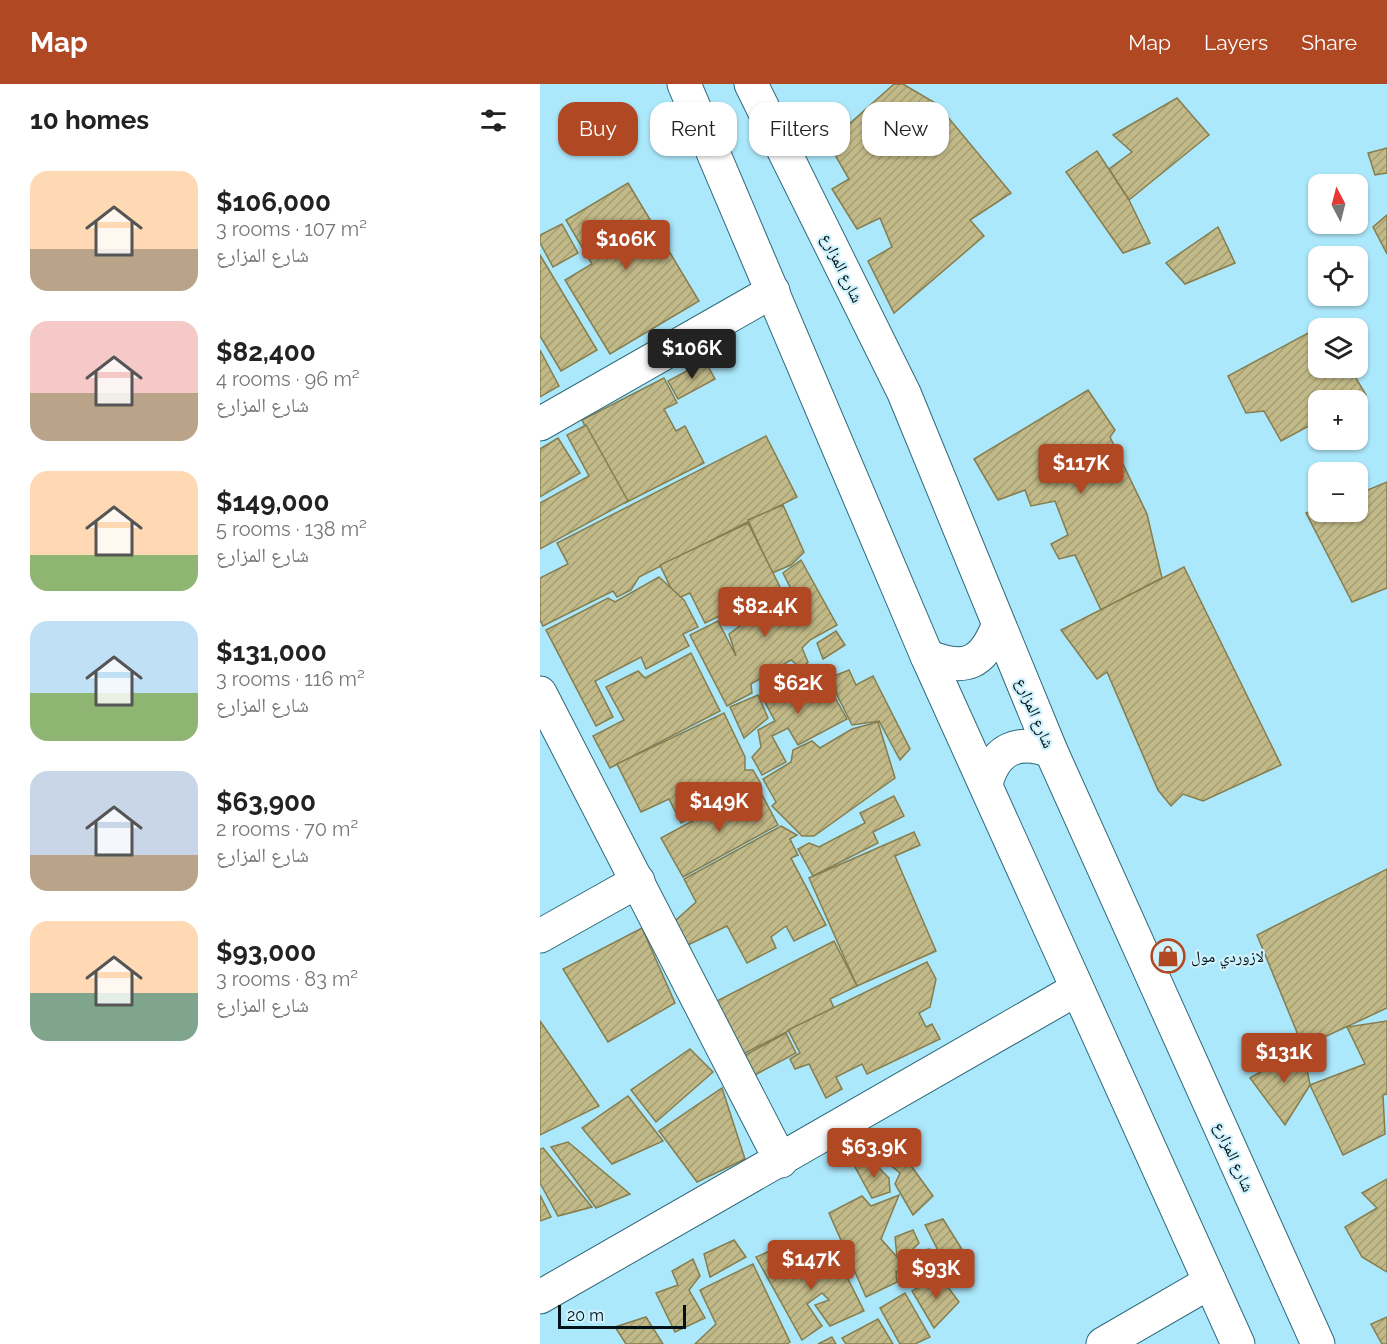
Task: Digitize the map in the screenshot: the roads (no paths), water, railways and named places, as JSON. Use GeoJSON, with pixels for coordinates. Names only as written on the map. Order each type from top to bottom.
{"type":"FeatureCollection","features":[{"type":"Feature","properties":{"kind":"street"},"geometry":{"type":"LineString","coordinates":[[684,84],[927,657],[1238,1344]]}},
{"type":"Feature","properties":{"kind":"street","name":"شارع المزارع"},"geometry":{"type":"LineString","coordinates":[[751,84],[904,393],[1051,751],[1318,1344]]}},
{"type":"Feature","properties":{"kind":"street"},"geometry":{"type":"LineString","coordinates":[[540,424],[773,291]]}},
{"type":"Feature","properties":{"kind":"street"},"geometry":{"type":"LineString","coordinates":[[927,657],[949,665],[972,662],[990,647],[998,626]]}},
{"type":"Feature","properties":{"kind":"street"},"geometry":{"type":"LineString","coordinates":[[540,693],[780,1161]]}},
{"type":"Feature","properties":{"kind":"street"},"geometry":{"type":"LineString","coordinates":[[986,784],[990,767],[1002,754],[1017,746],[1035,745],[1051,751]]}},
{"type":"Feature","properties":{"kind":"street"},"geometry":{"type":"LineString","coordinates":[[540,936],[638,881]]}},
{"type":"Feature","properties":{"kind":"street"},"geometry":{"type":"LineString","coordinates":[[540,1297],[1077,989]]}},
{"type":"Feature","properties":{"kind":"street"},"geometry":{"type":"LineString","coordinates":[[1102,1344],[1210,1282]]}},
{"type":"Feature","properties":{"kind":"place","name":"لازوردي مول"},"geometry":{"type":"Point","coordinates":[1168,956]}}]}
